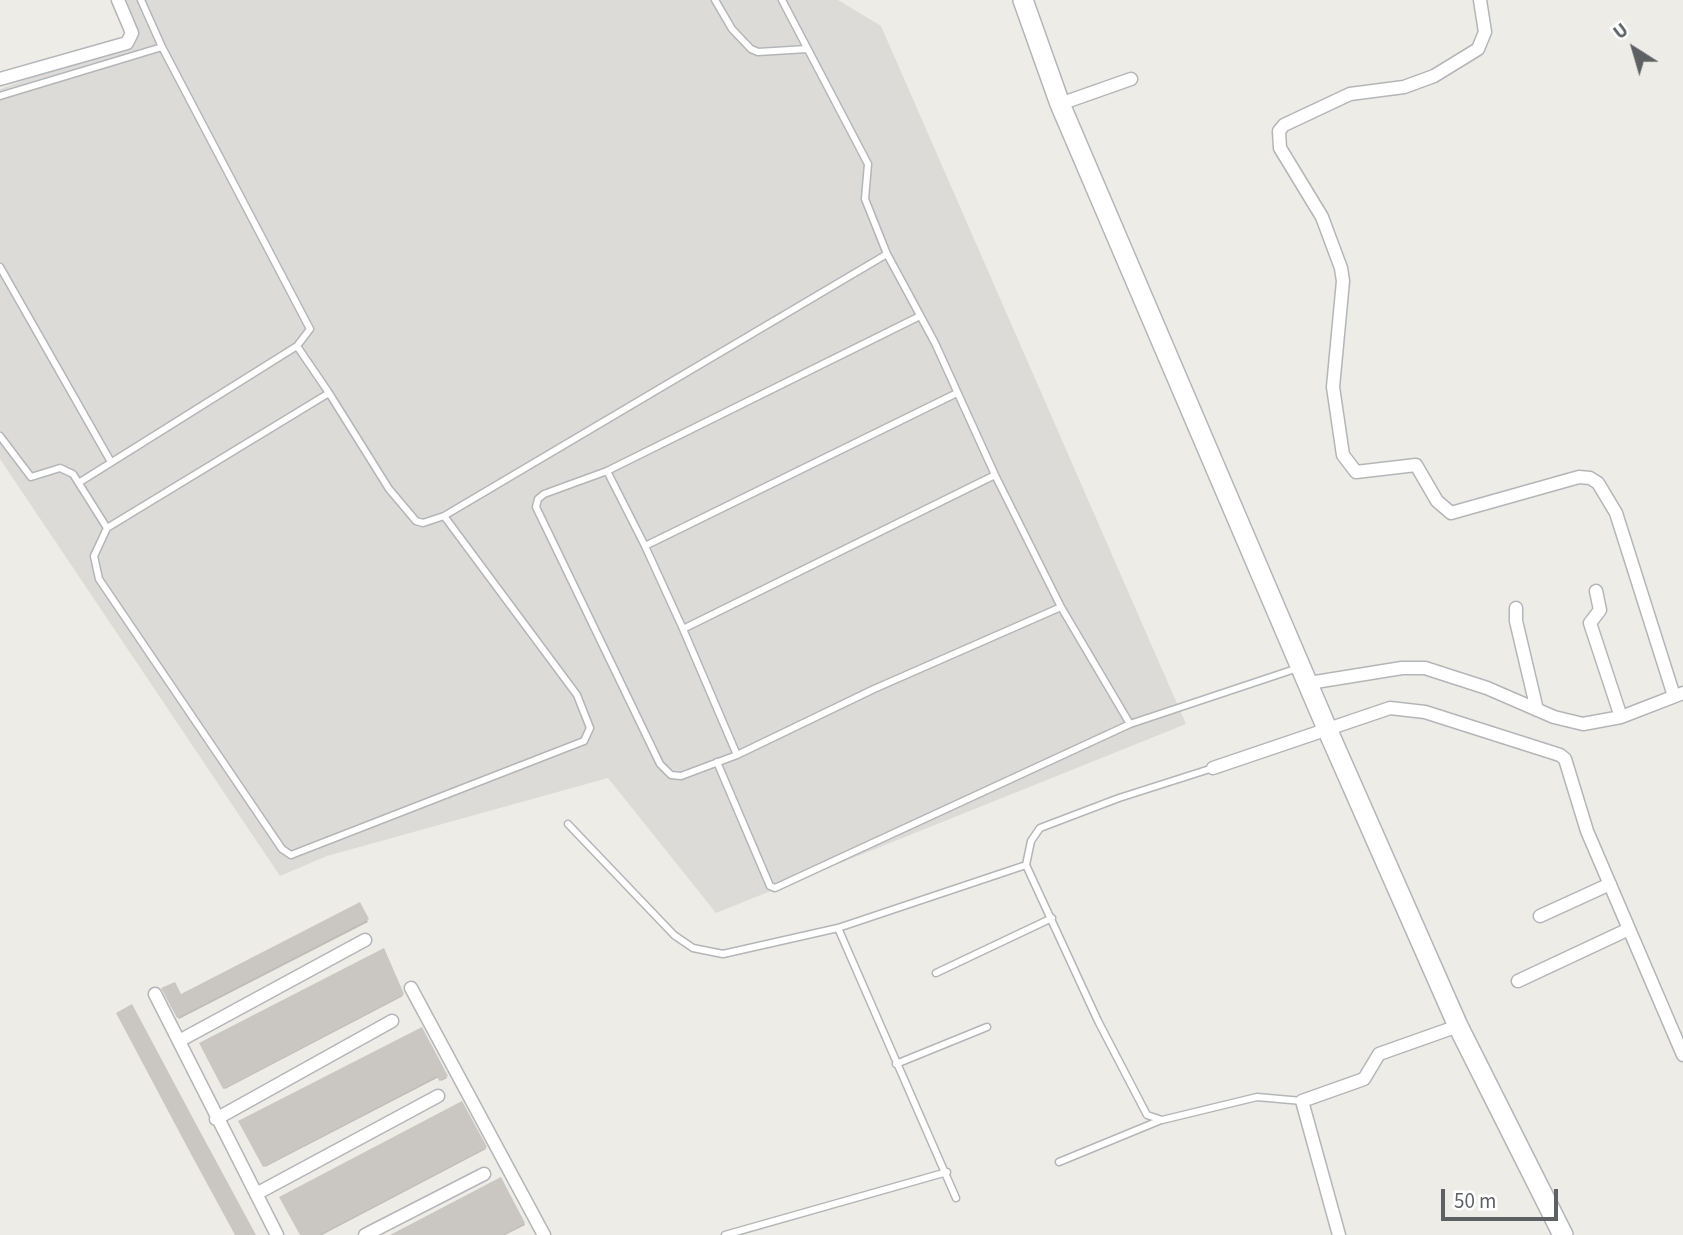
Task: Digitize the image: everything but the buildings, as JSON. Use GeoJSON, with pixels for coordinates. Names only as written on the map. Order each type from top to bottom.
{"type":"FeatureCollection","features":[{"type":"Feature","properties":{"kind":"street"},"geometry":{"type":"LineString","coordinates":[[0,79],[127,43],[132,33],[118,0]]}},
{"type":"Feature","properties":{"kind":"street"},"geometry":{"type":"LineString","coordinates":[[1023,0],[1060,104],[1325,724],[1458,1026],[1563,1235]]}},
{"type":"Feature","properties":{"kind":"street"},"geometry":{"type":"LineString","coordinates":[[1308,682],[1402,668],[1425,668],[1487,688],[1537,710],[1583,724],[1621,717],[1679,694],[1616,513],[1598,483],[1590,478],[1578,477],[1451,513],[1437,501],[1416,465],[1356,472],[1343,455],[1333,387],[1343,281],[1341,268],[1322,217],[1280,148],[1279,131],[1284,125],[1350,94],[1404,87],[1434,76],[1478,49],[1485,32],[1480,0]]}},
{"type":"Feature","properties":{"kind":"street"},"geometry":{"type":"LineString","coordinates":[[1060,104],[1131,79]]}},
{"type":"Feature","properties":{"kind":"street"},"geometry":{"type":"LineString","coordinates":[[1596,591],[1600,610],[1590,623],[1621,717]]}},
{"type":"Feature","properties":{"kind":"street"},"geometry":{"type":"LineString","coordinates":[[1516,608],[1516,621],[1537,710]]}},
{"type":"Feature","properties":{"kind":"street"},"geometry":{"type":"LineString","coordinates":[[1213,768],[1325,724],[1390,708],[1403,708],[1560,755],[1565,759],[1587,831],[1683,1055]]}},
{"type":"Feature","properties":{"kind":"street"},"geometry":{"type":"LineString","coordinates":[[1540,916],[1610,884]]}},
{"type":"Feature","properties":{"kind":"street"},"geometry":{"type":"LineString","coordinates":[[1518,981],[1629,929]]}},
{"type":"Feature","properties":{"kind":"street"},"geometry":{"type":"LineString","coordinates":[[179,1041],[365,940]]}},
{"type":"Feature","properties":{"kind":"street"},"geometry":{"type":"LineString","coordinates":[[411,988],[544,1235]]}},
{"type":"Feature","properties":{"kind":"street"},"geometry":{"type":"LineString","coordinates":[[155,994],[277,1235]]}},
{"type":"Feature","properties":{"kind":"street"},"geometry":{"type":"LineString","coordinates":[[216,1119],[393,1021]]}},
{"type":"Feature","properties":{"kind":"street"},"geometry":{"type":"LineString","coordinates":[[1339,1235],[1302,1101],[1364,1079],[1379,1054],[1458,1026]]}},
{"type":"Feature","properties":{"kind":"street"},"geometry":{"type":"LineString","coordinates":[[256,1194],[438,1096]]}},
{"type":"Feature","properties":{"kind":"street"},"geometry":{"type":"LineString","coordinates":[[365,1235],[484,1174]]}},
{"type":"Feature","properties":{"kind":"lane"},"geometry":{"type":"LineString","coordinates":[[80,482],[297,346],[308,334],[309,323],[162,47],[141,0]]}},
{"type":"Feature","properties":{"kind":"lane"},"geometry":{"type":"LineString","coordinates":[[715,0],[732,29],[751,49],[807,49]]}},
{"type":"Feature","properties":{"kind":"lane"},"geometry":{"type":"LineString","coordinates":[[782,0],[868,164],[865,199],[887,254],[920,316],[1061,607],[1130,724]]}},
{"type":"Feature","properties":{"kind":"lane"},"geometry":{"type":"LineString","coordinates":[[0,96],[162,47]]}},
{"type":"Feature","properties":{"kind":"lane"},"geometry":{"type":"LineString","coordinates":[[297,346],[389,489],[411,517],[423,523],[443,516],[887,254]]}},
{"type":"Feature","properties":{"kind":"lane"},"geometry":{"type":"LineString","coordinates":[[0,267],[111,462]]}},
{"type":"Feature","properties":{"kind":"lane"},"geometry":{"type":"LineString","coordinates":[[920,316],[607,471],[544,494],[538,499],[536,507],[664,770],[671,775],[681,776],[737,755],[908,673],[1061,607]]}},
{"type":"Feature","properties":{"kind":"lane"},"geometry":{"type":"LineString","coordinates":[[329,393],[107,528],[94,556],[100,579],[282,849],[295,855],[584,741],[588,735],[590,722],[576,695],[443,516]]}},
{"type":"Feature","properties":{"kind":"lane"},"geometry":{"type":"LineString","coordinates":[[645,546],[957,393]]}},
{"type":"Feature","properties":{"kind":"lane"},"geometry":{"type":"LineString","coordinates":[[0,436],[31,477],[60,468],[80,482],[107,528]]}},
{"type":"Feature","properties":{"kind":"lane"},"geometry":{"type":"LineString","coordinates":[[607,471],[683,629],[737,755]]}},
{"type":"Feature","properties":{"kind":"lane"},"geometry":{"type":"LineString","coordinates":[[683,629],[995,475]]}},
{"type":"Feature","properties":{"kind":"lane"},"geometry":{"type":"LineString","coordinates":[[717,762],[770,886],[775,888],[1130,724],[1308,682]]}},
{"type":"Feature","properties":{"kind":"lane"},"geometry":{"type":"LineString","coordinates":[[1162,1120],[1152,1118],[1141,1107],[1026,865],[1031,841],[1040,828],[1119,798],[1213,768]]}},
{"type":"Feature","properties":{"kind":"lane"},"geometry":{"type":"LineString","coordinates":[[568,824],[674,935],[693,948],[723,954],[838,928],[1026,865]]}},
{"type":"Feature","properties":{"kind":"lane"},"geometry":{"type":"LineString","coordinates":[[936,973],[1052,918]]}},
{"type":"Feature","properties":{"kind":"lane"},"geometry":{"type":"LineString","coordinates":[[838,928],[896,1064],[947,1172],[956,1198]]}},
{"type":"Feature","properties":{"kind":"lane"},"geometry":{"type":"LineString","coordinates":[[896,1064],[987,1027]]}},
{"type":"Feature","properties":{"kind":"lane"},"geometry":{"type":"LineString","coordinates":[[1059,1161],[1162,1120],[1257,1097],[1302,1101]]}},
{"type":"Feature","properties":{"kind":"lane"},"geometry":{"type":"LineString","coordinates":[[724,1235],[947,1172]]}},
{"type":"Feature","properties":{"kind":"shaded area"},"geometry":{"type":"Polygon","coordinates":[[[114,0],[838,0],[881,26],[1186,724],[716,913],[608,778],[327,856],[280,876],[0,459],[0,89],[131,41],[114,0]]]}}]}
